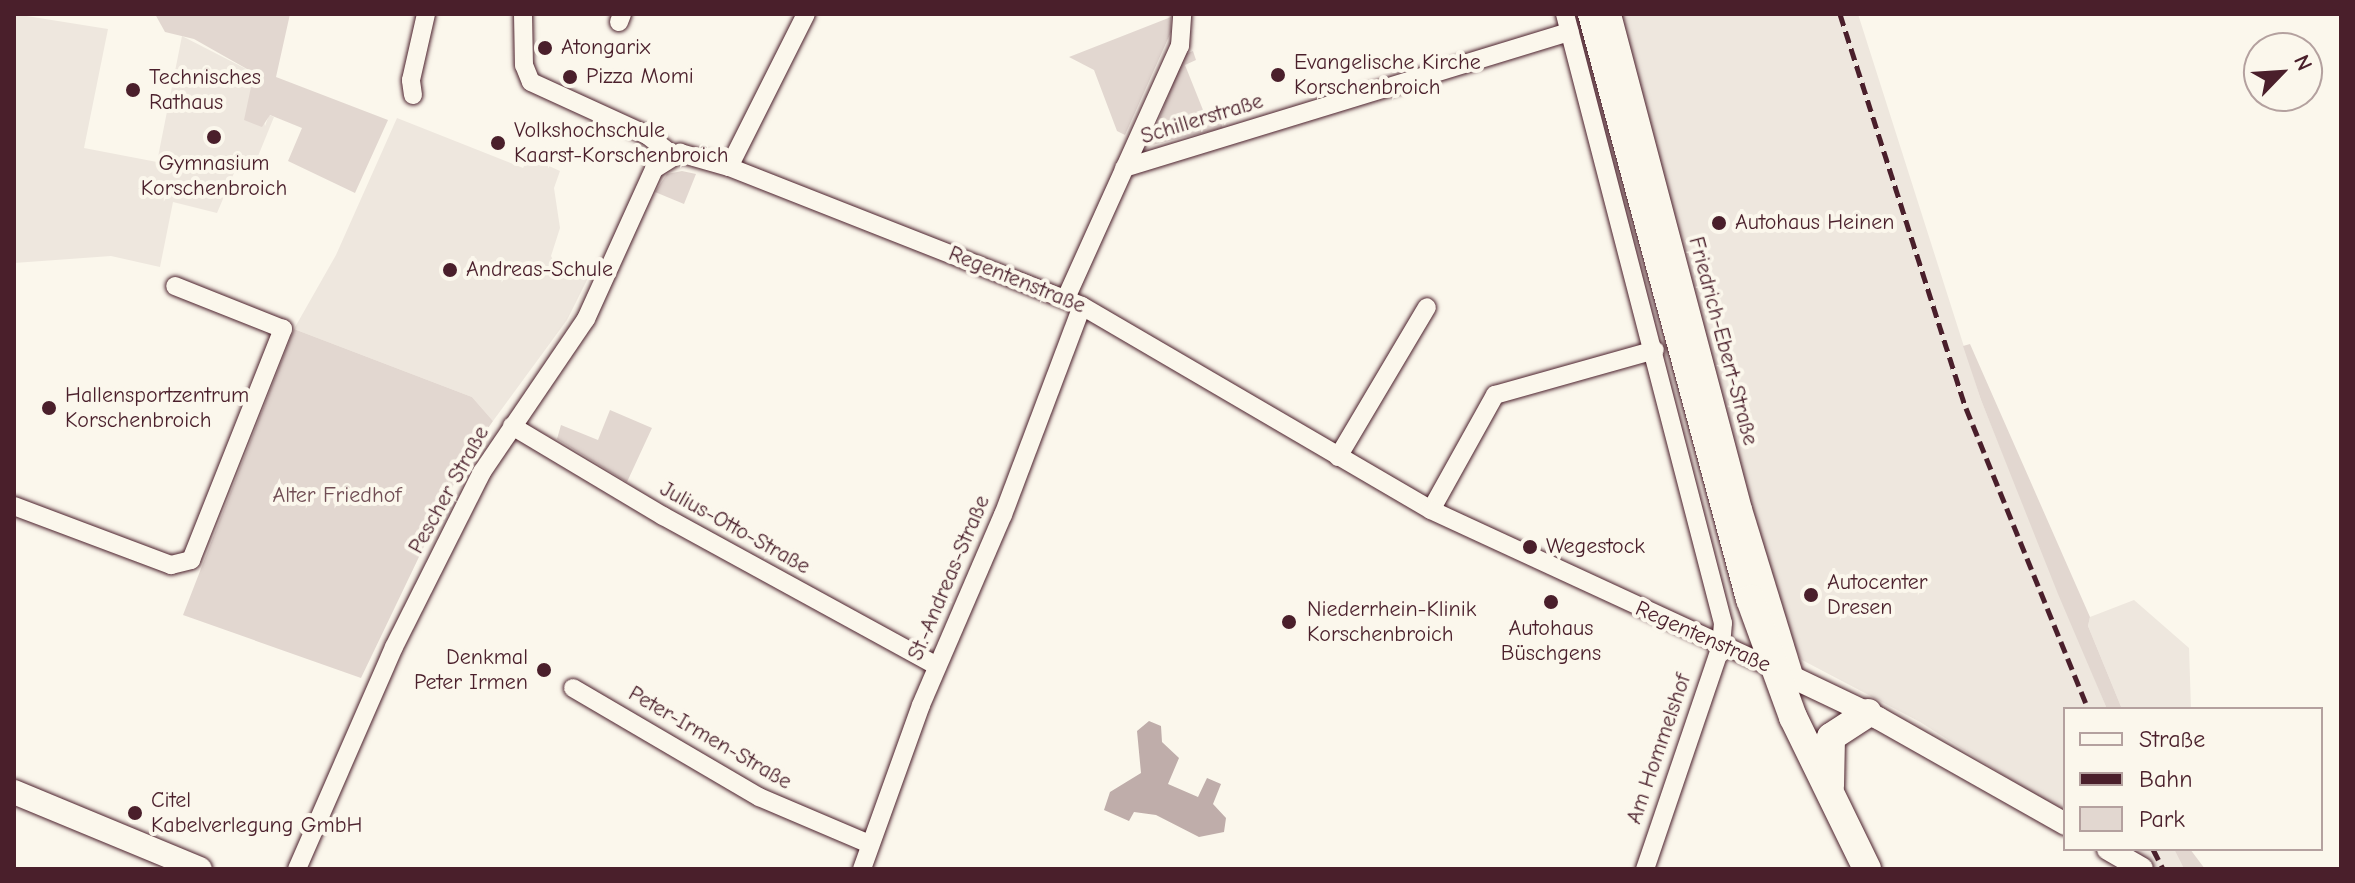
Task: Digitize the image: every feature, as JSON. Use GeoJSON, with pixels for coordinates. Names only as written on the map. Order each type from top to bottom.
{"type":"FeatureCollection","features":[{"type":"Feature","properties":{"kind":"main road"},"geometry":{"type":"LineString","coordinates":[[1592,14],[1726,520],[1834,806],[1867,869]]}},
{"type":"Feature","properties":{"kind":"main road"},"geometry":{"type":"LineString","coordinates":[[1834,806],[1829,743],[1838,728],[1868,713]]}},
{"type":"Feature","properties":{"kind":"main road"},"geometry":{"type":"LineString","coordinates":[[14,792],[200,869]]}},
{"type":"Feature","properties":{"kind":"street"},"geometry":{"type":"LineString","coordinates":[[413,95],[411,80],[426,14]]}},
{"type":"Feature","properties":{"kind":"street"},"geometry":{"type":"LineString","coordinates":[[523,14],[524,65],[531,82],[647,135],[673,155]]}},
{"type":"Feature","properties":{"kind":"street"},"geometry":{"type":"LineString","coordinates":[[729,167],[806,14]]}},
{"type":"Feature","properties":{"kind":"street","name":"St.-Andreas-Straße"},"geometry":{"type":"LineString","coordinates":[[862,869],[937,666],[1003,515],[1074,302],[1124,168],[1180,46],[1182,14]]}},
{"type":"Feature","properties":{"kind":"street","name":"Friedrich-Ebert-Straße"},"geometry":{"type":"LineString","coordinates":[[1612,14],[1784,673]]}},
{"type":"Feature","properties":{"kind":"street"},"geometry":{"type":"LineString","coordinates":[[1567,23],[1723,619],[1721,646]]}},
{"type":"Feature","properties":{"kind":"street","name":"Schillerstraße"},"geometry":{"type":"LineString","coordinates":[[1124,168],[1567,23]]}},
{"type":"Feature","properties":{"kind":"street","name":"Regentenstraße"},"geometry":{"type":"LineString","coordinates":[[673,155],[685,153],[729,167],[1074,302],[1431,510],[1868,713],[2063,823]]}},
{"type":"Feature","properties":{"kind":"street","name":"Pescher Straße"},"geometry":{"type":"LineString","coordinates":[[297,869],[394,647],[478,479],[592,308],[651,173],[673,155]]}},
{"type":"Feature","properties":{"kind":"street"},"geometry":{"type":"LineString","coordinates":[[14,506],[167,564],[186,565],[195,553],[283,329],[175,286]]}},
{"type":"Feature","properties":{"kind":"street"},"geometry":{"type":"LineString","coordinates":[[1338,457],[1427,307]]}},
{"type":"Feature","properties":{"kind":"street"},"geometry":{"type":"LineString","coordinates":[[1431,510],[1495,395],[1655,350]]}},
{"type":"Feature","properties":{"kind":"street","name":"Julius-Otto-Straße"},"geometry":{"type":"LineString","coordinates":[[512,426],[663,516],[937,666]]}},
{"type":"Feature","properties":{"kind":"street","name":"Am Hommelshof"},"geometry":{"type":"LineString","coordinates":[[1645,869],[1721,646]]}},
{"type":"Feature","properties":{"kind":"street","name":"Peter-Irmen-Straße"},"geometry":{"type":"LineString","coordinates":[[573,688],[759,797],[869,844]]}},
{"type":"Feature","properties":{"kind":"street"},"geometry":{"type":"LineString","coordinates":[[2111,851],[2142,869]]}},
{"type":"Feature","properties":{"kind":"shaded area","name":"Gymnasium Korschenbroich"},"geometry":{"type":"Polygon","coordinates":[[[14,14],[108,29],[84,148],[157,162],[182,36],[254,73],[265,126],[269,115],[274,117],[252,171],[237,166],[217,213],[173,202],[160,267],[111,256],[14,263],[14,14]]]}},
{"type":"Feature","properties":{"kind":"shaded area"},"geometry":{"type":"Polygon","coordinates":[[[1615,14],[1858,14],[1981,400],[2106,707],[2063,707],[2063,813],[1920,722],[1802,660],[1784,630],[1615,14]]]}},
{"type":"Feature","properties":{"kind":"shaded area","name":"Andreas-Schule"},"geometry":{"type":"Polygon","coordinates":[[[397,118],[523,168],[529,157],[560,171],[554,188],[560,228],[551,256],[555,264],[589,276],[567,320],[493,421],[472,397],[294,329],[336,255],[397,118]]]}},
{"type":"Feature","properties":{"kind":"shaded area"},"geometry":{"type":"Polygon","coordinates":[[[2134,600],[2189,648],[2191,707],[2121,707],[2088,626],[2090,617],[2134,600]]]}},
{"type":"Feature","properties":{"kind":"shaded area"},"geometry":{"type":"Polygon","coordinates":[[[1149,721],[1161,726],[1162,742],[1179,758],[1168,784],[1198,797],[1207,778],[1221,784],[1213,804],[1226,818],[1224,832],[1199,837],[1156,815],[1134,812],[1129,821],[1104,810],[1110,792],[1141,773],[1137,731],[1149,721]]]}},
{"type":"Feature","properties":{"kind":"shaded area"},"geometry":{"type":"Polygon","coordinates":[[[2123,851],[2175,851],[2184,869],[2152,869],[2123,851]]]}},
{"type":"Feature","properties":{"kind":"green space"},"geometry":{"type":"Polygon","coordinates":[[[155,14],[290,14],[276,77],[388,120],[355,193],[288,161],[302,128],[270,115],[262,127],[244,120],[254,73],[194,39],[165,32],[155,14]]]}},
{"type":"Feature","properties":{"kind":"green space"},"geometry":{"type":"Polygon","coordinates":[[[1171,17],[1171,32],[1125,135],[1117,131],[1094,70],[1069,57],[1171,17]]]}},
{"type":"Feature","properties":{"kind":"green space"},"geometry":{"type":"Polygon","coordinates":[[[1193,51],[1196,60],[1185,65],[1207,120],[1218,117],[1223,128],[1148,146],[1185,54],[1193,51]]]}},
{"type":"Feature","properties":{"kind":"green space"},"geometry":{"type":"Polygon","coordinates":[[[682,171],[696,174],[684,204],[655,192],[667,174],[682,171]]]}},
{"type":"Feature","properties":{"kind":"green space","name":"Alter Friedhof"},"geometry":{"type":"Polygon","coordinates":[[[294,329],[472,397],[493,421],[465,461],[361,678],[183,615],[294,329]]]}},
{"type":"Feature","properties":{"kind":"green space"},"geometry":{"type":"Polygon","coordinates":[[[1970,344],[2090,617],[2088,626],[2121,707],[2106,707],[1981,400],[1963,346],[1970,344]]]}},
{"type":"Feature","properties":{"kind":"green space"},"geometry":{"type":"Polygon","coordinates":[[[610,410],[652,428],[627,482],[557,439],[561,425],[598,440],[610,410]]]}},
{"type":"Feature","properties":{"kind":"green space"},"geometry":{"type":"Polygon","coordinates":[[[2175,851],[2192,851],[2205,869],[2184,869],[2175,851]]]}},
{"type":"Feature","properties":{"kind":"railway"},"geometry":{"type":"LineString","coordinates":[[1840,14],[1966,408],[2087,707]]}},
{"type":"Feature","properties":{"kind":"railway"},"geometry":{"type":"LineString","coordinates":[[2154,851],[2163,869]]}},
{"type":"Feature","properties":{"kind":"place","name":"Atongarix"},"geometry":{"type":"Point","coordinates":[545,48]}},
{"type":"Feature","properties":{"kind":"place","name":"Evangelische Kirche Korschenbroich"},"geometry":{"type":"Point","coordinates":[1278,75]}},
{"type":"Feature","properties":{"kind":"place","name":"Pizza Momi"},"geometry":{"type":"Point","coordinates":[570,77]}},
{"type":"Feature","properties":{"kind":"place","name":"Technisches Rathaus"},"geometry":{"type":"Point","coordinates":[133,90]}},
{"type":"Feature","properties":{"kind":"place","name":"Gymnasium Korschenbroich"},"geometry":{"type":"Point","coordinates":[214,137]}},
{"type":"Feature","properties":{"kind":"place","name":"Volkshochschule Kaarst-Korschenbroich"},"geometry":{"type":"Point","coordinates":[498,143]}},
{"type":"Feature","properties":{"kind":"place","name":"Autohaus Heinen"},"geometry":{"type":"Point","coordinates":[1719,223]}},
{"type":"Feature","properties":{"kind":"place","name":"Andreas-Schule"},"geometry":{"type":"Point","coordinates":[450,270]}},
{"type":"Feature","properties":{"kind":"place","name":"Hallensportzentrum Korschenbroich"},"geometry":{"type":"Point","coordinates":[49,408]}},
{"type":"Feature","properties":{"kind":"place","name":"Wegestock"},"geometry":{"type":"Point","coordinates":[1530,547]}},
{"type":"Feature","properties":{"kind":"place","name":"Autocenter Dresen"},"geometry":{"type":"Point","coordinates":[1811,595]}},
{"type":"Feature","properties":{"kind":"place","name":"Autohaus Büschgens"},"geometry":{"type":"Point","coordinates":[1551,602]}},
{"type":"Feature","properties":{"kind":"place","name":"Niederrhein-Klinik Korschenbroich"},"geometry":{"type":"Point","coordinates":[1289,622]}},
{"type":"Feature","properties":{"kind":"place","name":"Denkmal Peter Irmen"},"geometry":{"type":"Point","coordinates":[544,670]}},
{"type":"Feature","properties":{"kind":"place","name":"Citel Kabelverlegung GmbH"},"geometry":{"type":"Point","coordinates":[135,813]}}]}
